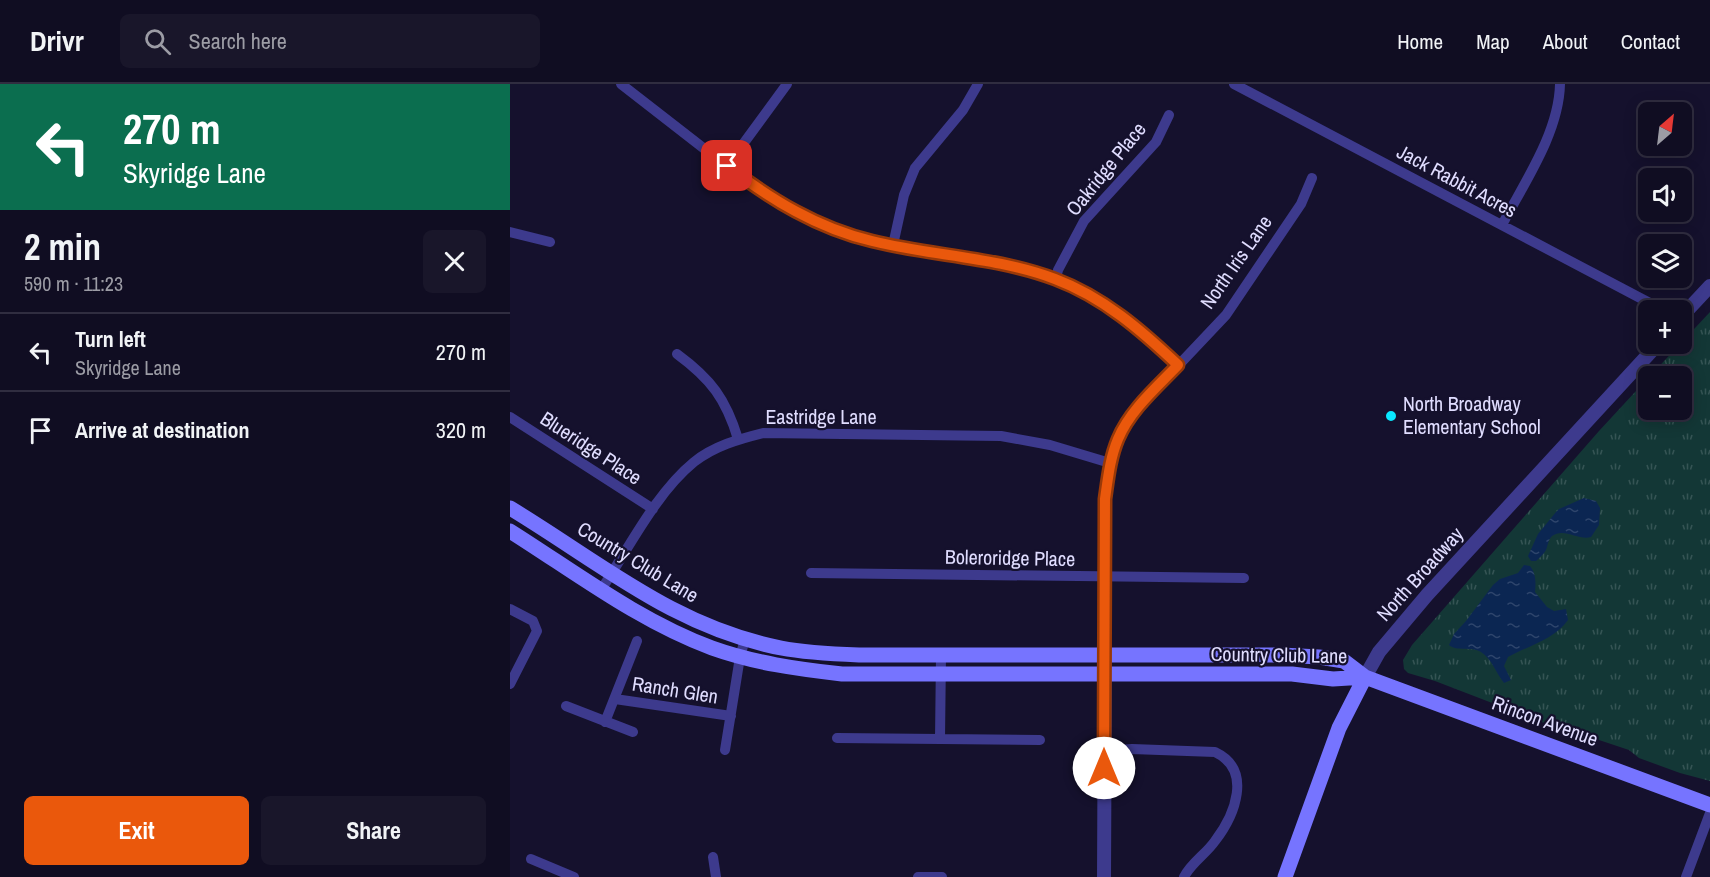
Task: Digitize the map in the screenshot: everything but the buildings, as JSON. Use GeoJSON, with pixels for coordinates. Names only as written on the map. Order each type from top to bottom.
{"type":"FeatureCollection","features":[{"type":"Feature","properties":{"kind":"main road","name":"Country Club Lane"},"geometry":{"type":"LineString","coordinates":[[510,508],[667,607],[703,625],[782,649],[816,653],[941,655],[1282,655],[1319,657],[1344,662],[1365,677]]}},
{"type":"Feature","properties":{"kind":"main road","name":"Country Club Lane"},"geometry":{"type":"LineString","coordinates":[[510,531],[648,619],[712,648],[790,668],[842,674],[1292,674],[1333,679],[1365,677]]}},
{"type":"Feature","properties":{"kind":"main road","name":"Rincon Avenue"},"geometry":{"type":"LineString","coordinates":[[1365,677],[1710,805]]}},
{"type":"Feature","properties":{"kind":"main road","name":"North Broadway"},"geometry":{"type":"LineString","coordinates":[[1285,877],[1340,728],[1365,677]]}},
{"type":"Feature","properties":{"kind":"street"},"geometry":{"type":"LineString","coordinates":[[621,84],[765,195],[807,219],[872,241],[1016,267],[1056,279],[1102,301],[1147,334],[1178,365]]}},
{"type":"Feature","properties":{"kind":"street"},"geometry":{"type":"LineString","coordinates":[[727,166],[787,84]]}},
{"type":"Feature","properties":{"kind":"street"},"geometry":{"type":"LineString","coordinates":[[893,245],[904,195],[915,168],[963,110],[978,84]]}},
{"type":"Feature","properties":{"kind":"street","name":"Jack Rabbit Acres"},"geometry":{"type":"LineString","coordinates":[[1234,84],[1644,300]]}},
{"type":"Feature","properties":{"kind":"street"},"geometry":{"type":"LineString","coordinates":[[1502,225],[1548,138],[1556,114],[1560,84]]}},
{"type":"Feature","properties":{"kind":"street","name":"Oakridge Place"},"geometry":{"type":"LineString","coordinates":[[1056,279],[1058,270],[1084,221],[1156,142],[1169,115]]}},
{"type":"Feature","properties":{"kind":"street","name":"North Iris Lane"},"geometry":{"type":"LineString","coordinates":[[1104,877],[1105,499],[1110,463],[1125,425],[1226,315],[1301,204],[1312,178]]}},
{"type":"Feature","properties":{"kind":"street"},"geometry":{"type":"LineString","coordinates":[[510,232],[550,243]]}},
{"type":"Feature","properties":{"kind":"street"},"geometry":{"type":"LineString","coordinates":[[1692,305],[1710,286]]}},
{"type":"Feature","properties":{"kind":"street"},"geometry":{"type":"LineString","coordinates":[[677,354],[699,370],[718,391],[731,416],[738,439]]}},
{"type":"Feature","properties":{"kind":"street","name":"North Broadway"},"geometry":{"type":"LineString","coordinates":[[1365,677],[1379,652],[1427,595],[1649,354]]}},
{"type":"Feature","properties":{"kind":"street","name":"Blueridge Place"},"geometry":{"type":"LineString","coordinates":[[510,417],[653,509]]}},
{"type":"Feature","properties":{"kind":"street","name":"Eastridge Lane"},"geometry":{"type":"LineString","coordinates":[[601,590],[653,509],[672,484],[695,461],[716,448],[738,439],[763,433],[1001,436],[1050,445],[1110,463]]}},
{"type":"Feature","properties":{"kind":"street","name":"Boleroridge Place"},"geometry":{"type":"LineString","coordinates":[[811,573],[1244,578]]}},
{"type":"Feature","properties":{"kind":"street"},"geometry":{"type":"LineString","coordinates":[[510,609],[533,621],[537,631],[510,684]]}},
{"type":"Feature","properties":{"kind":"street","name":"Ranch Glen"},"geometry":{"type":"LineString","coordinates":[[725,750],[745,639]]}},
{"type":"Feature","properties":{"kind":"street"},"geometry":{"type":"LineString","coordinates":[[605,722],[637,641]]}},
{"type":"Feature","properties":{"kind":"street"},"geometry":{"type":"LineString","coordinates":[[940,739],[941,655]]}},
{"type":"Feature","properties":{"kind":"street","name":"Ranch Glen"},"geometry":{"type":"LineString","coordinates":[[615,699],[730,716]]}},
{"type":"Feature","properties":{"kind":"street"},"geometry":{"type":"LineString","coordinates":[[566,706],[633,732]]}},
{"type":"Feature","properties":{"kind":"street"},"geometry":{"type":"LineString","coordinates":[[837,738],[1040,740]]}},
{"type":"Feature","properties":{"kind":"street"},"geometry":{"type":"LineString","coordinates":[[1104,751],[1132,749],[1215,752],[1226,758],[1236,770],[1238,784],[1234,807],[1216,840],[1184,877]]}},
{"type":"Feature","properties":{"kind":"street"},"geometry":{"type":"LineString","coordinates":[[1686,877],[1710,813]]}},
{"type":"Feature","properties":{"kind":"street"},"geometry":{"type":"LineString","coordinates":[[713,857],[716,877]]}},
{"type":"Feature","properties":{"kind":"street"},"geometry":{"type":"LineString","coordinates":[[531,859],[574,877]]}},
{"type":"Feature","properties":{"kind":"street"},"geometry":{"type":"LineString","coordinates":[[918,877],[942,877]]}},
{"type":"Feature","properties":{"kind":"green space"},"geometry":{"type":"Polygon","coordinates":[[[1710,312],[1710,781],[1680,773],[1639,758],[1629,750],[1593,738],[1578,736],[1435,681],[1408,673],[1404,669],[1403,660],[1412,645],[1638,389],[1638,420],[1692,420],[1692,366],[1659,366],[1671,354],[1692,354],[1692,331],[1710,312]]]}},
{"type":"Feature","properties":{"kind":"water"},"geometry":{"type":"Polygon","coordinates":[[[1584,498],[1596,501],[1600,508],[1599,525],[1591,537],[1566,533],[1552,536],[1543,554],[1536,561],[1531,561],[1528,556],[1538,534],[1556,512],[1584,498]]]}},
{"type":"Feature","properties":{"kind":"water"},"geometry":{"type":"Polygon","coordinates":[[[1524,565],[1532,569],[1535,578],[1535,592],[1547,607],[1554,611],[1566,609],[1568,620],[1563,627],[1549,637],[1508,657],[1504,666],[1511,680],[1504,683],[1491,662],[1481,652],[1449,645],[1454,634],[1493,585],[1500,579],[1518,573],[1524,565]]]}},
{"type":"Feature","properties":{"kind":"place","name":"North Broadway Elementary School"},"geometry":{"type":"Point","coordinates":[1391,416]}},
{"type":"Feature","properties":{"kind":"route"},"geometry":{"type":"LineString","coordinates":[[727,166],[765,195],[807,219],[829,228],[872,241],[1016,267],[1056,279],[1102,301],[1147,334],[1178,365],[1125,425],[1110,463],[1105,499],[1104,768]]}}]}
